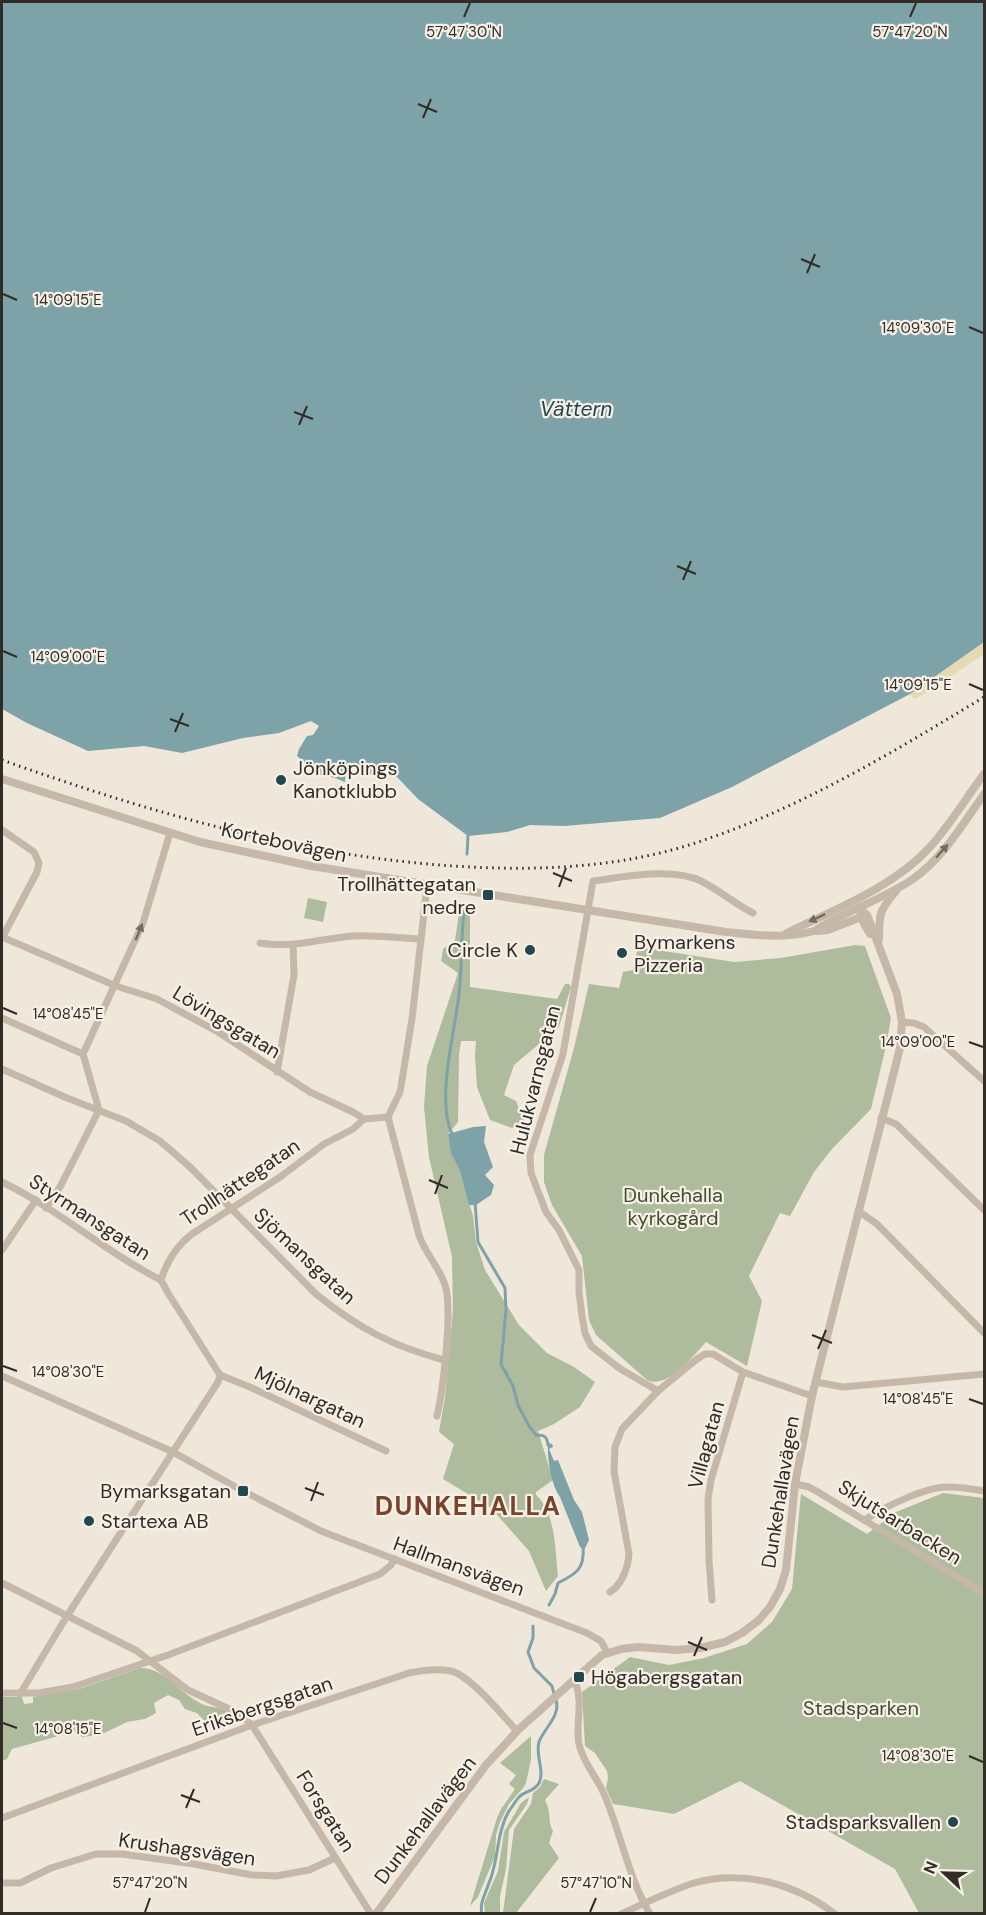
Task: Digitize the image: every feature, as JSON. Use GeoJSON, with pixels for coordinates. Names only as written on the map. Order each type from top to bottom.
{"type":"FeatureCollection","features":[{"type":"Feature","properties":{"kind":"street","name":"Kortebovägen"},"geometry":{"type":"LineString","coordinates":[[782,935],[860,908],[930,847],[984,774]]}},
{"type":"Feature","properties":{"kind":"street","name":"Kortebovägen"},"geometry":{"type":"LineString","coordinates":[[2,779],[200,842],[311,866],[726,932],[782,935],[800,935],[814,931],[898,889],[915,878],[950,842],[984,794]]}},
{"type":"Feature","properties":{"kind":"street"},"geometry":{"type":"LineString","coordinates":[[2,830],[34,852],[39,863],[37,872],[4,925],[2,938]]}},
{"type":"Feature","properties":{"kind":"street"},"geometry":{"type":"LineString","coordinates":[[46,1208],[60,1187],[99,1110],[83,1054],[143,923],[170,833]]}},
{"type":"Feature","properties":{"kind":"street","name":"Hulukvarnsgatan"},"geometry":{"type":"LineString","coordinates":[[658,1391],[619,1368],[591,1346],[585,1333],[582,1316],[579,1270],[559,1230],[546,1212],[531,1173],[530,1155],[563,1054],[593,881],[656,874],[682,876],[699,880],[753,914]]}},
{"type":"Feature","properties":{"kind":"street"},"geometry":{"type":"LineString","coordinates":[[427,886],[412,1019],[400,1092],[388,1117],[423,1247],[440,1273],[449,1298],[437,1416]]}},
{"type":"Feature","properties":{"kind":"street"},"geometry":{"type":"LineString","coordinates":[[879,947],[879,916],[883,906],[898,889]]}},
{"type":"Feature","properties":{"kind":"street","name":"Dunkehallavägen"},"geometry":{"type":"LineString","coordinates":[[376,1914],[486,1765],[517,1731],[608,1652],[621,1648],[638,1647],[676,1650],[700,1648],[725,1642],[742,1634],[759,1620],[770,1607],[780,1589],[786,1570],[795,1485],[812,1396],[900,1048],[902,1022],[897,993],[867,915],[860,908]]}},
{"type":"Feature","properties":{"kind":"street"},"geometry":{"type":"LineString","coordinates":[[260,943],[293,945],[353,936],[420,939]]}},
{"type":"Feature","properties":{"kind":"street","name":"Lövingsgatan"},"geometry":{"type":"LineString","coordinates":[[2,938],[116,986],[158,999],[218,1032],[310,1092],[364,1119]]}},
{"type":"Feature","properties":{"kind":"street"},"geometry":{"type":"LineString","coordinates":[[277,1072],[294,975],[293,945]]}},
{"type":"Feature","properties":{"kind":"street"},"geometry":{"type":"LineString","coordinates":[[2,1018],[83,1054]]}},
{"type":"Feature","properties":{"kind":"street"},"geometry":{"type":"LineString","coordinates":[[902,1022],[924,1027],[984,1080]]}},
{"type":"Feature","properties":{"kind":"street","name":"Sjömansgatan"},"geometry":{"type":"LineString","coordinates":[[2,1069],[126,1121],[160,1141],[316,1294],[339,1312],[375,1335],[401,1347],[444,1360]]}},
{"type":"Feature","properties":{"kind":"street","name":"Trollhättegatan"},"geometry":{"type":"LineString","coordinates":[[161,1280],[168,1261],[182,1242],[280,1177],[324,1144],[353,1129],[364,1119],[388,1117]]}},
{"type":"Feature","properties":{"kind":"street"},"geometry":{"type":"LineString","coordinates":[[881,1118],[896,1124],[984,1210]]}},
{"type":"Feature","properties":{"kind":"street","name":"Styrmansgatan"},"geometry":{"type":"LineString","coordinates":[[2,1182],[36,1200],[161,1280]]}},
{"type":"Feature","properties":{"kind":"street"},"geometry":{"type":"LineString","coordinates":[[2,1250],[36,1200]]}},
{"type":"Feature","properties":{"kind":"street"},"geometry":{"type":"LineString","coordinates":[[858,1211],[877,1224],[984,1334]]}},
{"type":"Feature","properties":{"kind":"street"},"geometry":{"type":"LineString","coordinates":[[20,1694],[67,1616],[212,1393],[220,1375],[161,1280]]}},
{"type":"Feature","properties":{"kind":"street"},"geometry":{"type":"LineString","coordinates":[[610,1592],[621,1580],[628,1564],[629,1554],[614,1471],[615,1447],[622,1429],[658,1391],[705,1354],[720,1357],[743,1372],[812,1396]]}},
{"type":"Feature","properties":{"kind":"street","name":"Villagatan"},"geometry":{"type":"LineString","coordinates":[[712,1600],[708,1499],[711,1480],[743,1372]]}},
{"type":"Feature","properties":{"kind":"street"},"geometry":{"type":"LineString","coordinates":[[816,1382],[843,1387],[984,1374]]}},
{"type":"Feature","properties":{"kind":"street","name":"Mjölnargatan"},"geometry":{"type":"LineString","coordinates":[[220,1375],[386,1450]]}},
{"type":"Feature","properties":{"kind":"street","name":"Hallmansvägen"},"geometry":{"type":"LineString","coordinates":[[2,1376],[173,1452],[316,1528],[587,1633],[601,1641],[608,1652]]}},
{"type":"Feature","properties":{"kind":"street","name":"Skjutsarbacken"},"geometry":{"type":"LineString","coordinates":[[795,1485],[809,1487],[818,1492],[984,1593]]}},
{"type":"Feature","properties":{"kind":"street"},"geometry":{"type":"LineString","coordinates":[[866,1520],[891,1504],[945,1487],[984,1491]]}},
{"type":"Feature","properties":{"kind":"street"},"geometry":{"type":"LineString","coordinates":[[2,1693],[20,1694],[74,1687],[151,1661],[380,1574],[390,1566],[394,1559]]}},
{"type":"Feature","properties":{"kind":"street"},"geometry":{"type":"LineString","coordinates":[[2,1583],[137,1651],[188,1690],[240,1714],[252,1725]]}},
{"type":"Feature","properties":{"kind":"street","name":"Eriksbergsgatan"},"geometry":{"type":"LineString","coordinates":[[2,1818],[252,1725],[409,1672],[432,1669],[452,1671],[466,1677],[517,1731]]}},
{"type":"Feature","properties":{"kind":"street"},"geometry":{"type":"LineString","coordinates":[[575,1681],[580,1693],[578,1735],[581,1750],[603,1792],[639,1894],[651,1914]]}},
{"type":"Feature","properties":{"kind":"street","name":"Forsgatan"},"geometry":{"type":"LineString","coordinates":[[252,1725],[371,1914]]}},
{"type":"Feature","properties":{"kind":"street","name":"Krushagsvägen"},"geometry":{"type":"LineString","coordinates":[[2,1883],[20,1882],[51,1868],[96,1854],[143,1857],[194,1864],[223,1871],[276,1876],[309,1870],[335,1858]]}},
{"type":"Feature","properties":{"kind":"street"},"geometry":{"type":"LineString","coordinates":[[621,1914],[696,1883],[716,1879],[753,1878],[793,1889],[817,1901],[835,1914]]}},
{"type":"Feature","properties":{"kind":"green space"},"geometry":{"type":"Polygon","coordinates":[[[308,898],[327,902],[323,922],[304,918],[308,898]]]}},
{"type":"Feature","properties":{"kind":"green space"},"geometry":{"type":"Polygon","coordinates":[[[459,913],[470,913],[470,987],[557,999],[565,984],[571,987],[559,1027],[514,1065],[504,1095],[516,1101],[525,1123],[512,1128],[490,1120],[477,1087],[476,1041],[461,1041],[458,1122],[448,1134],[451,1152],[460,1171],[473,1216],[476,1242],[485,1270],[519,1325],[547,1353],[574,1367],[595,1382],[580,1407],[554,1424],[538,1431],[553,1480],[536,1492],[536,1495],[543,1503],[551,1522],[558,1576],[546,1591],[529,1551],[491,1508],[443,1479],[454,1444],[439,1432],[445,1397],[453,1310],[452,1257],[429,1157],[424,1107],[427,1066],[458,973],[441,961],[443,949],[455,940],[459,913]]]}},
{"type":"Feature","properties":{"kind":"green space","name":"Dunkehalla kyrkogård"},"geometry":{"type":"Polygon","coordinates":[[[855,945],[865,946],[891,1018],[871,1109],[832,1149],[814,1172],[790,1216],[780,1213],[749,1276],[762,1301],[747,1366],[706,1342],[687,1363],[671,1376],[655,1382],[647,1380],[596,1335],[589,1320],[582,1256],[552,1205],[544,1182],[544,1155],[589,984],[619,988],[623,972],[633,970],[638,947],[734,962],[781,958],[855,945]]]}},
{"type":"Feature","properties":{"kind":"green space","name":"Stadsparken"},"geometry":{"type":"Polygon","coordinates":[[[943,1493],[984,1498],[984,1913],[919,1913],[895,1869],[740,1781],[674,1814],[613,1804],[606,1788],[607,1771],[595,1753],[585,1746],[582,1692],[630,1657],[669,1665],[704,1658],[747,1644],[772,1622],[792,1589],[801,1494],[867,1534],[896,1512],[943,1493]]]}},
{"type":"Feature","properties":{"kind":"green space"},"geometry":{"type":"Polygon","coordinates":[[[140,1668],[149,1669],[164,1676],[200,1703],[230,1712],[237,1720],[236,1724],[221,1729],[208,1725],[197,1713],[185,1709],[179,1700],[168,1695],[154,1703],[156,1713],[145,1719],[127,1722],[100,1735],[82,1737],[76,1731],[12,1749],[7,1759],[2,1761],[2,1697],[22,1697],[24,1704],[33,1703],[33,1697],[79,1689],[140,1668]]]}},
{"type":"Feature","properties":{"kind":"green space"},"geometry":{"type":"Polygon","coordinates":[[[531,1736],[531,1759],[526,1783],[509,1804],[500,1822],[496,1835],[495,1856],[478,1897],[470,1906],[497,1818],[515,1789],[509,1784],[516,1775],[500,1763],[531,1736]]]}},
{"type":"Feature","properties":{"kind":"green space"},"geometry":{"type":"Polygon","coordinates":[[[544,1779],[559,1784],[545,1800],[553,1831],[549,1843],[559,1858],[516,1913],[503,1913],[514,1829],[531,1804],[533,1793],[544,1779]]]}},
{"type":"Feature","properties":{"kind":"green space"},"geometry":{"type":"Polygon","coordinates":[[[529,1797],[527,1804],[509,1830],[506,1869],[500,1896],[500,1913],[485,1913],[484,1903],[498,1871],[504,1832],[521,1803],[529,1797]]]}},
{"type":"Feature","properties":{"kind":"sand"},"geometry":{"type":"Polygon","coordinates":[[[984,642],[984,654],[923,695],[914,699],[910,694],[984,642]]]}},
{"type":"Feature","properties":{"kind":"water","name":"Vättern"},"geometry":{"type":"Polygon","coordinates":[[[2,2],[984,2],[984,642],[910,694],[732,787],[660,818],[564,826],[530,825],[507,832],[468,836],[418,799],[397,777],[381,772],[372,775],[358,767],[346,767],[345,782],[318,774],[297,756],[307,736],[313,735],[319,726],[311,721],[279,733],[243,738],[182,753],[144,746],[88,751],[2,709],[2,2]]]}},
{"type":"Feature","properties":{"kind":"water"},"geometry":{"type":"Polygon","coordinates":[[[486,1126],[484,1142],[493,1167],[485,1175],[494,1185],[491,1195],[476,1205],[469,1205],[460,1171],[451,1153],[448,1134],[486,1126]]]}},
{"type":"Feature","properties":{"kind":"water"},"geometry":{"type":"Polygon","coordinates":[[[548,1443],[552,1444],[553,1447],[549,1449],[554,1461],[558,1460],[574,1500],[582,1512],[589,1540],[584,1550],[580,1547],[554,1486],[549,1464],[548,1443]]]}},
{"type":"Feature","properties":{"kind":"waterway"},"geometry":{"type":"LineString","coordinates":[[467,854],[468,836]]}},
{"type":"Feature","properties":{"kind":"waterway"},"geometry":{"type":"LineString","coordinates":[[453,1136],[448,1122],[446,1086],[459,994],[464,910]]}},
{"type":"Feature","properties":{"kind":"waterway"},"geometry":{"type":"LineString","coordinates":[[475,1202],[478,1242],[505,1288],[506,1310],[501,1364],[513,1386],[518,1405],[529,1426],[536,1435],[545,1437],[548,1445]]}},
{"type":"Feature","properties":{"kind":"waterway"},"geometry":{"type":"LineString","coordinates":[[549,1605],[558,1583],[570,1577],[581,1566],[583,1547]]}},
{"type":"Feature","properties":{"kind":"waterway"},"geometry":{"type":"LineString","coordinates":[[533,1626],[533,1638],[528,1652],[534,1668],[552,1686],[554,1694]]}},
{"type":"Feature","properties":{"kind":"waterway"},"geometry":{"type":"LineString","coordinates":[[482,1914],[482,1902],[495,1865],[505,1819],[520,1796],[535,1788],[541,1778],[538,1747],[541,1737],[554,1717],[556,1700]]}},
{"type":"Feature","properties":{"kind":"railway"},"geometry":{"type":"LineString","coordinates":[[2,760],[174,815],[291,844],[411,862],[471,867],[561,867],[591,865],[650,855],[679,848],[744,825],[849,776],[984,697]]}},
{"type":"Feature","properties":{"kind":"place","name":"Jönköpings Kanotklubb"},"geometry":{"type":"Point","coordinates":[281,780]}},
{"type":"Feature","properties":{"kind":"place","name":"Trollhättegatan nedre"},"geometry":{"type":"Point","coordinates":[488,895]}},
{"type":"Feature","properties":{"kind":"place","name":"Circle K"},"geometry":{"type":"Point","coordinates":[530,950]}},
{"type":"Feature","properties":{"kind":"place","name":"Bymarkens Pizzeria"},"geometry":{"type":"Point","coordinates":[622,953]}},
{"type":"Feature","properties":{"kind":"place","name":"Bymarksgatan"},"geometry":{"type":"Point","coordinates":[243,1491]}},
{"type":"Feature","properties":{"kind":"place","name":"Startexa AB"},"geometry":{"type":"Point","coordinates":[89,1521]}},
{"type":"Feature","properties":{"kind":"place","name":"Högabergsgatan"},"geometry":{"type":"Point","coordinates":[579,1677]}},
{"type":"Feature","properties":{"kind":"place","name":"Stadsparksvallen"},"geometry":{"type":"Point","coordinates":[953,1822]}},
{"type":"Feature","properties":{"kind":"district","name":"DUNKEHALLA"},"geometry":{"type":"Point","coordinates":[468,1506]}}]}
